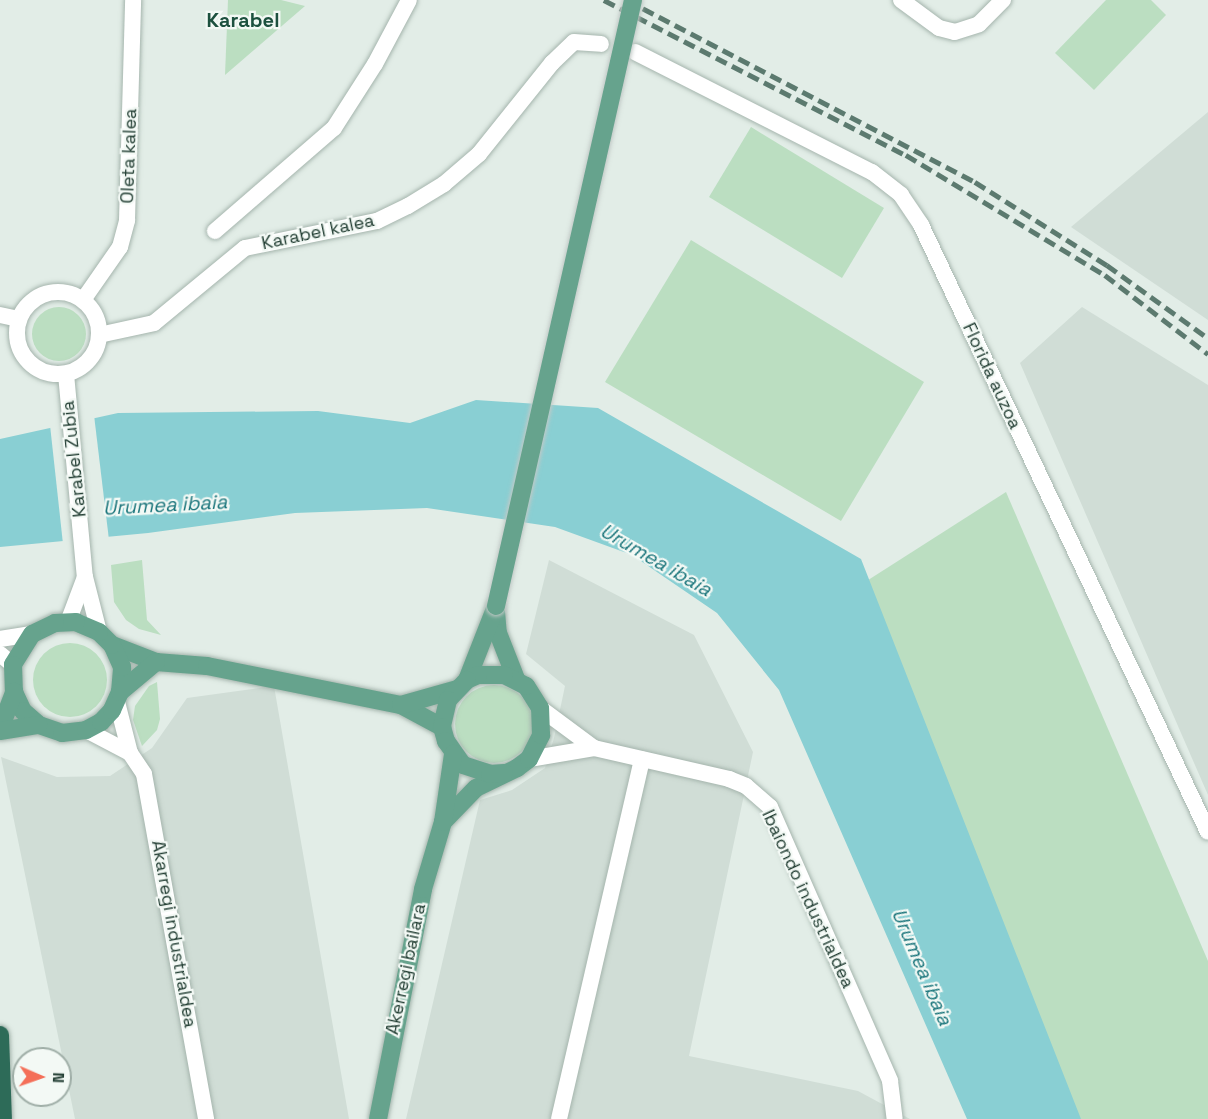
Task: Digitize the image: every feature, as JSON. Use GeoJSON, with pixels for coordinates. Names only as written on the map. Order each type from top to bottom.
{"type":"FeatureCollection","features":[{"type":"Feature","properties":{"kind":"highway"},"geometry":{"type":"LineString","coordinates":[[0,1035],[3,1119]]}},
{"type":"Feature","properties":{"kind":"main road"},"geometry":{"type":"LineString","coordinates":[[504,773],[476,771],[453,754],[442,727],[443,713],[462,685],[496,606],[633,0]]}},
{"type":"Feature","properties":{"kind":"main road"},"geometry":{"type":"LineString","coordinates":[[443,822],[476,788],[529,759],[541,735],[540,708],[534,696],[516,679],[498,633],[496,606]]}},
{"type":"Feature","properties":{"kind":"main road"},"geometry":{"type":"LineString","coordinates":[[156,662],[118,697],[101,722],[86,730],[62,733],[39,725],[23,711],[14,692],[7,659],[32,634],[68,622],[156,662],[207,666],[401,705],[442,727]]}},
{"type":"Feature","properties":{"kind":"main road"},"geometry":{"type":"LineString","coordinates":[[106,639],[122,668],[118,697]]}},
{"type":"Feature","properties":{"kind":"main road"},"geometry":{"type":"LineString","coordinates":[[401,705],[491,673],[516,679]]}},
{"type":"Feature","properties":{"kind":"main road"},"geometry":{"type":"LineString","coordinates":[[14,692],[0,730],[39,725]]}},
{"type":"Feature","properties":{"kind":"main road","name":"Akerregi bailara"},"geometry":{"type":"LineString","coordinates":[[378,1119],[423,889],[443,822],[453,754]]}},
{"type":"Feature","properties":{"kind":"street","name":"Oleta kalea"},"geometry":{"type":"LineString","coordinates":[[83,300],[120,247],[127,220],[133,0]]}},
{"type":"Feature","properties":{"kind":"street"},"geometry":{"type":"LineString","coordinates":[[215,231],[334,128],[375,64],[410,0]]}},
{"type":"Feature","properties":{"kind":"street"},"geometry":{"type":"LineString","coordinates":[[901,0],[939,28],[955,32],[979,24],[1003,0]]}},
{"type":"Feature","properties":{"kind":"street","name":"Karabel kalea"},"geometry":{"type":"LineString","coordinates":[[99,334],[154,323],[245,248],[377,221],[408,206],[444,184],[479,154],[552,63],[573,42],[601,44]]}},
{"type":"Feature","properties":{"kind":"street","name":"Florida auzoa"},"geometry":{"type":"LineString","coordinates":[[635,52],[872,172],[901,195],[921,225],[1208,832]]}},
{"type":"Feature","properties":{"kind":"street"},"geometry":{"type":"LineString","coordinates":[[62,292],[83,300],[95,315],[99,334],[90,360],[66,374],[42,371],[23,355],[18,344],[19,319],[41,296],[62,292]]}},
{"type":"Feature","properties":{"kind":"street"},"geometry":{"type":"LineString","coordinates":[[0,315],[19,319]]}},
{"type":"Feature","properties":{"kind":"street","name":"Karabel Zubia"},"geometry":{"type":"LineString","coordinates":[[66,374],[84,545],[85,577]]}},
{"type":"Feature","properties":{"kind":"street"},"geometry":{"type":"LineString","coordinates":[[68,622],[85,577]]}},
{"type":"Feature","properties":{"kind":"street"},"geometry":{"type":"LineString","coordinates":[[85,577],[106,639]]}},
{"type":"Feature","properties":{"kind":"street"},"geometry":{"type":"LineString","coordinates":[[0,639],[32,634]]}},
{"type":"Feature","properties":{"kind":"street","name":"Akarregi industrialdea"},"geometry":{"type":"LineString","coordinates":[[118,697],[130,753],[144,774],[206,1119]]}},
{"type":"Feature","properties":{"kind":"street"},"geometry":{"type":"LineString","coordinates":[[540,708],[594,748]]}},
{"type":"Feature","properties":{"kind":"street"},"geometry":{"type":"LineString","coordinates":[[86,730],[130,753]]}},
{"type":"Feature","properties":{"kind":"street"},"geometry":{"type":"LineString","coordinates":[[529,759],[594,748]]}},
{"type":"Feature","properties":{"kind":"street","name":"Ibaiondo industrialdea"},"geometry":{"type":"LineString","coordinates":[[594,748],[729,779],[746,786],[770,807],[890,1081],[895,1119]]}},
{"type":"Feature","properties":{"kind":"street"},"geometry":{"type":"LineString","coordinates":[[559,1119],[642,759]]}},
{"type":"Feature","properties":{"kind":"shaded area"},"geometry":{"type":"Polygon","coordinates":[[[1208,112],[1208,320],[1071,227],[1208,112]]]}},
{"type":"Feature","properties":{"kind":"shaded area"},"geometry":{"type":"Polygon","coordinates":[[[1082,307],[1208,385],[1208,795],[1020,363],[1082,307]]]}},
{"type":"Feature","properties":{"kind":"shaded area"},"geometry":{"type":"Polygon","coordinates":[[[549,560],[694,635],[753,752],[689,1056],[858,1091],[910,1119],[406,1119],[480,800],[512,790],[545,768],[554,738],[565,686],[526,654],[549,560]]]}},
{"type":"Feature","properties":{"kind":"shaded area"},"geometry":{"type":"Polygon","coordinates":[[[274,686],[349,1119],[75,1119],[72,1104],[72,1047],[60,1047],[1,757],[57,777],[110,776],[152,748],[187,698],[274,686]]]}},
{"type":"Feature","properties":{"kind":"green space"},"geometry":{"type":"Polygon","coordinates":[[[228,0],[281,0],[305,6],[225,75],[228,0]]]}},
{"type":"Feature","properties":{"kind":"green space"},"geometry":{"type":"Polygon","coordinates":[[[1106,0],[1151,0],[1166,15],[1094,90],[1055,53],[1106,0]]]}},
{"type":"Feature","properties":{"kind":"green space"},"geometry":{"type":"Polygon","coordinates":[[[751,127],[884,208],[842,278],[709,197],[751,127]]]}},
{"type":"Feature","properties":{"kind":"green space"},"geometry":{"type":"Polygon","coordinates":[[[691,240],[924,382],[841,521],[605,382],[691,240]]]}},
{"type":"Feature","properties":{"kind":"green space"},"geometry":{"type":"Polygon","coordinates":[[[54,307],[64,307],[74,311],[82,319],[86,334],[82,349],[74,357],[64,361],[54,361],[44,357],[36,349],[32,339],[32,329],[36,319],[44,311],[54,307]]]}},
{"type":"Feature","properties":{"kind":"green space"},"geometry":{"type":"Polygon","coordinates":[[[1006,492],[1208,961],[1208,1119],[1068,1119],[840,598],[1006,492]]]}},
{"type":"Feature","properties":{"kind":"green space"},"geometry":{"type":"Polygon","coordinates":[[[142,560],[147,620],[161,635],[139,629],[126,620],[114,602],[111,565],[142,560]]]}},
{"type":"Feature","properties":{"kind":"green space"},"geometry":{"type":"Polygon","coordinates":[[[70,643],[84,646],[96,654],[104,666],[107,680],[104,694],[96,706],[84,714],[70,717],[56,714],[44,706],[36,694],[33,680],[36,666],[44,654],[56,646],[70,643]]]}},
{"type":"Feature","properties":{"kind":"green space"},"geometry":{"type":"Polygon","coordinates":[[[157,682],[160,719],[157,730],[142,746],[133,720],[135,706],[149,686],[157,682]]]}},
{"type":"Feature","properties":{"kind":"green space"},"geometry":{"type":"Polygon","coordinates":[[[494,685],[509,688],[522,696],[530,709],[533,724],[530,739],[522,752],[509,760],[494,763],[479,760],[466,752],[458,739],[455,724],[458,709],[466,696],[479,688],[494,685]]]}},
{"type":"Feature","properties":{"kind":"water","name":"Urumea ibaia"},"geometry":{"type":"Polygon","coordinates":[[[476,400],[598,408],[861,559],[1081,1119],[967,1119],[779,690],[717,613],[632,555],[555,527],[427,508],[295,513],[148,533],[0,547],[0,439],[118,413],[318,411],[410,423],[476,400]]]}},
{"type":"Feature","properties":{"kind":"pier"},"geometry":{"type":"Polygon","coordinates":[[[94,415],[109,540],[63,544],[50,425],[94,415]]]}},
{"type":"Feature","properties":{"kind":"railway"},"geometry":{"type":"LineString","coordinates":[[604,0],[906,155],[1105,275],[1208,354]]}},
{"type":"Feature","properties":{"kind":"railway"},"geometry":{"type":"LineString","coordinates":[[627,0],[975,182],[1107,265],[1208,338]]}},
{"type":"Feature","properties":{"kind":"district","name":"Karabel"},"geometry":{"type":"Point","coordinates":[243,20]}}]}
